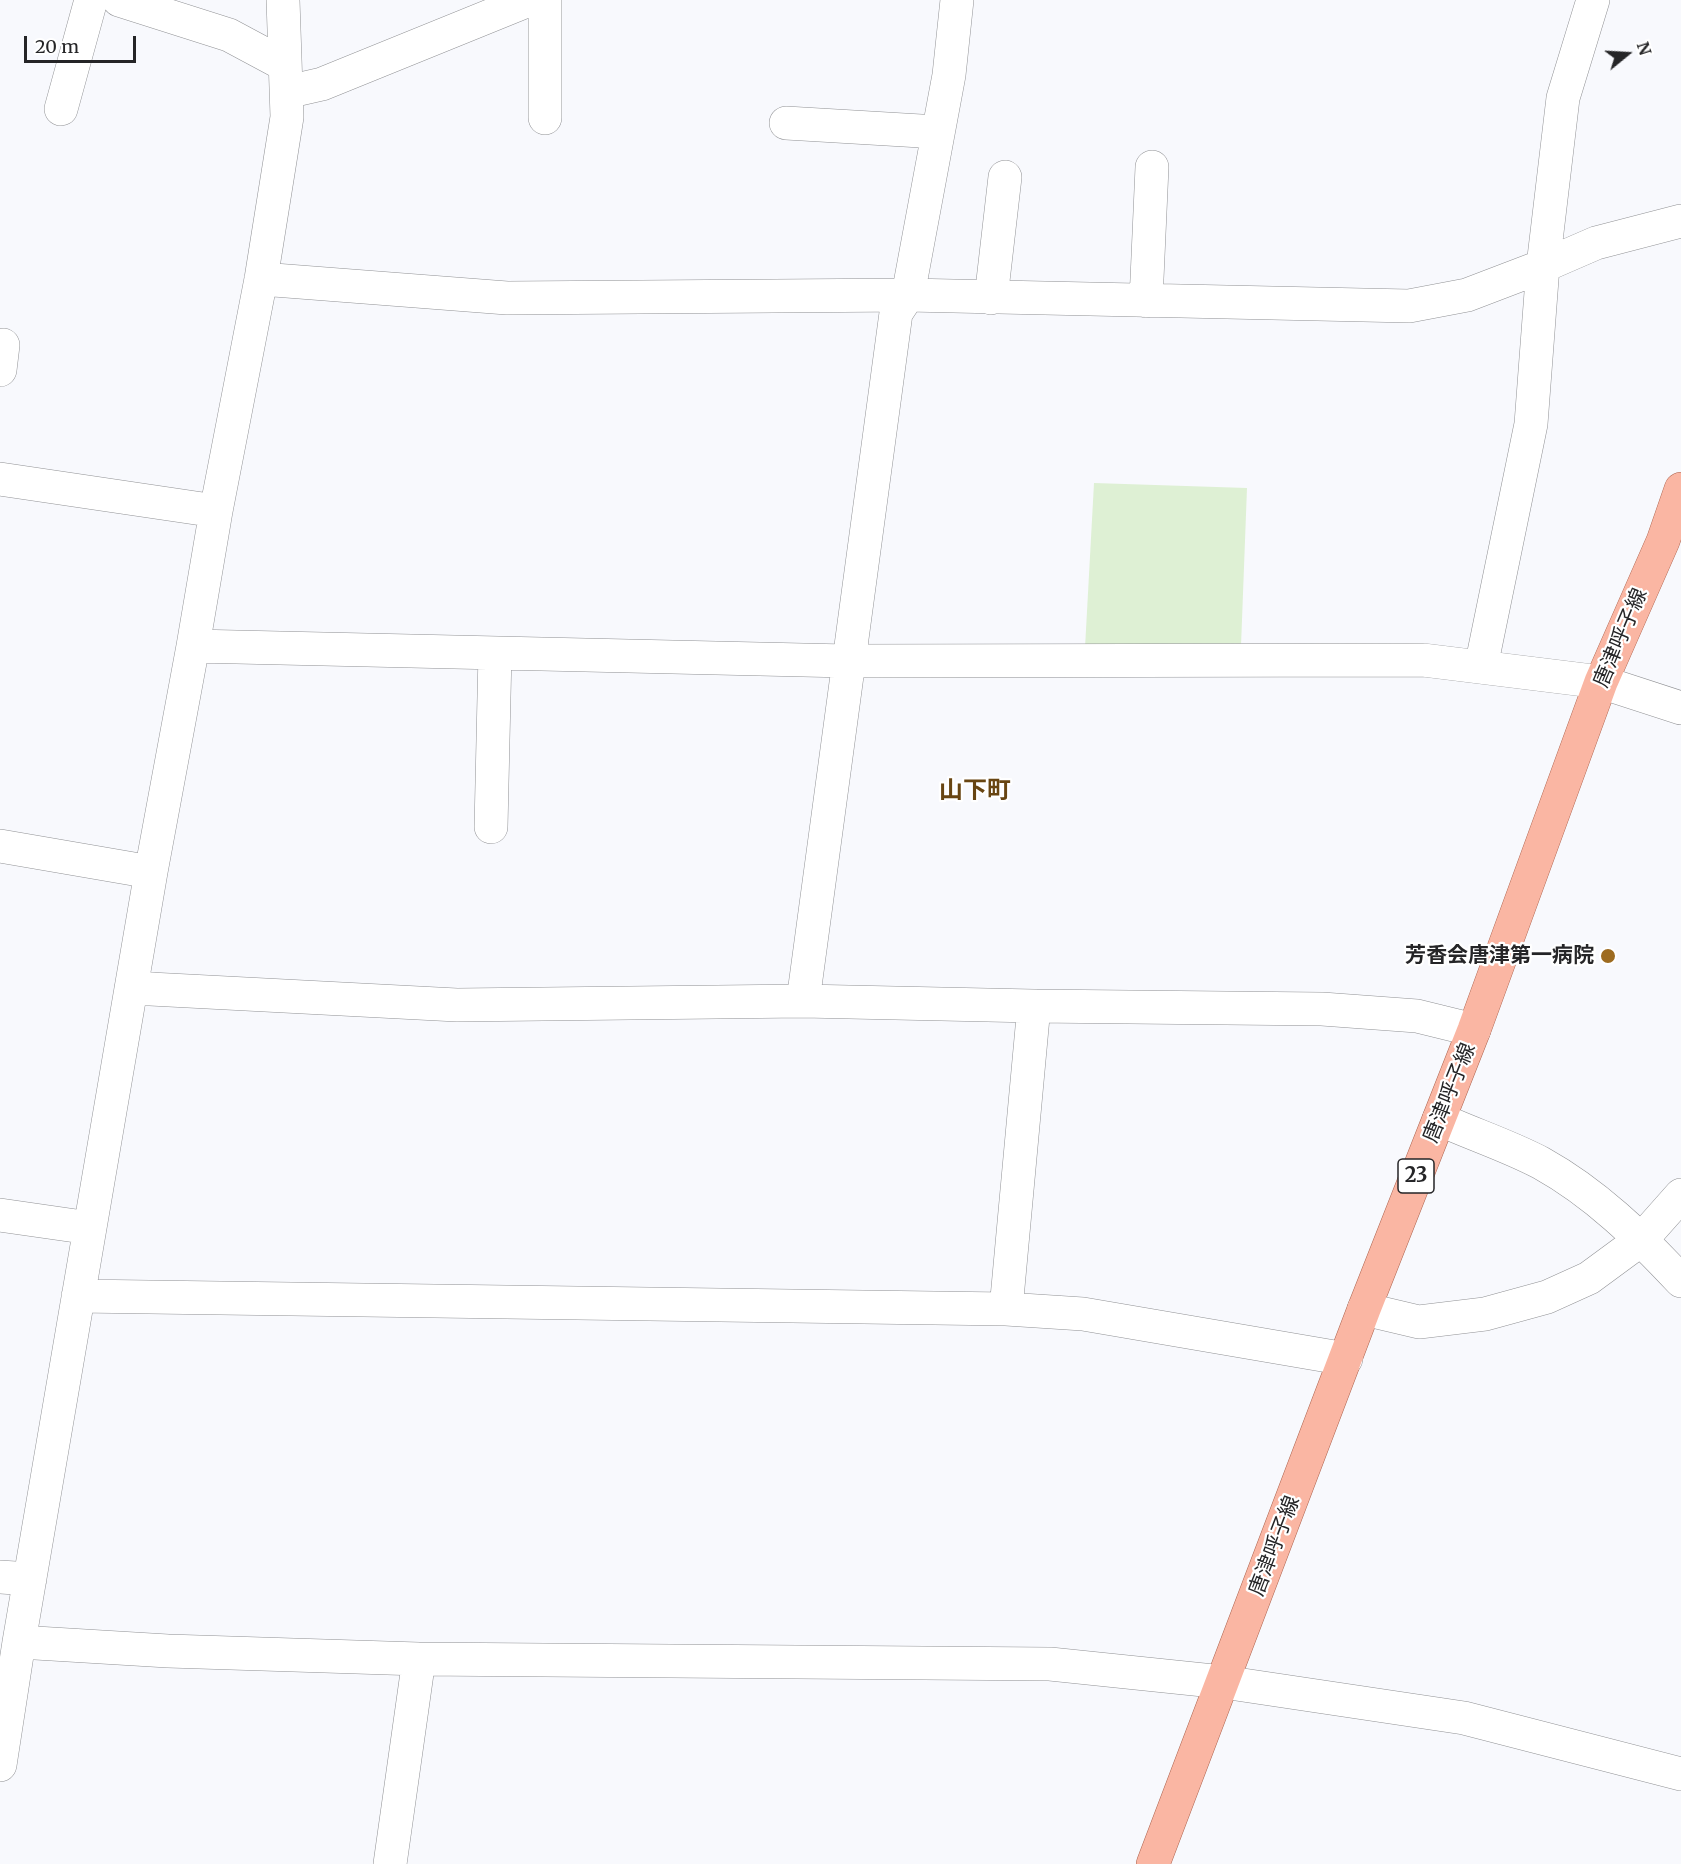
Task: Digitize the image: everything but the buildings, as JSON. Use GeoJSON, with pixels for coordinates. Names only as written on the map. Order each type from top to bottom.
{"type":"FeatureCollection","features":[{"type":"Feature","properties":{"kind":"main road","name":"唐津呼子線"},"geometry":{"type":"LineString","coordinates":[[1153,1864],[1364,1309],[1474,1030],[1601,682],[1672,544],[1681,489]]}},
{"type":"Feature","properties":{"kind":"street"},"geometry":{"type":"LineString","coordinates":[[61,109],[91,0]]}},
{"type":"Feature","properties":{"kind":"street"},"geometry":{"type":"LineString","coordinates":[[119,0],[229,35],[286,79],[322,84],[529,0]]}},
{"type":"Feature","properties":{"kind":"street"},"geometry":{"type":"LineString","coordinates":[[0,1765],[19,1642],[15,1578],[78,1296],[151,872],[216,511],[261,279],[287,117],[283,0]]}},
{"type":"Feature","properties":{"kind":"street"},"geometry":{"type":"LineString","coordinates":[[545,0],[545,118]]}},
{"type":"Feature","properties":{"kind":"street"},"geometry":{"type":"LineString","coordinates":[[803,1001],[847,662],[896,313],[908,296],[948,75],[957,0]]}},
{"type":"Feature","properties":{"kind":"street"},"geometry":{"type":"LineString","coordinates":[[1481,667],[1532,424],[1543,266],[1563,98],[1593,0]]}},
{"type":"Feature","properties":{"kind":"street"},"geometry":{"type":"LineString","coordinates":[[786,123],[938,132]]}},
{"type":"Feature","properties":{"kind":"street"},"geometry":{"type":"LineString","coordinates":[[1146,301],[1152,167]]}},
{"type":"Feature","properties":{"kind":"street"},"geometry":{"type":"LineString","coordinates":[[991,298],[1005,177]]}},
{"type":"Feature","properties":{"kind":"street"},"geometry":{"type":"LineString","coordinates":[[261,279],[507,298],[908,296],[1409,306],[1467,295],[1596,243],[1681,221]]}},
{"type":"Feature","properties":{"kind":"street"},"geometry":{"type":"LineString","coordinates":[[0,479],[216,511]]}},
{"type":"Feature","properties":{"kind":"street"},"geometry":{"type":"LineString","coordinates":[[193,646],[847,662],[1423,660],[1601,682],[1681,708]]}},
{"type":"Feature","properties":{"kind":"street"},"geometry":{"type":"LineString","coordinates":[[491,827],[495,653]]}},
{"type":"Feature","properties":{"kind":"street"},"geometry":{"type":"LineString","coordinates":[[0,846],[151,872]]}},
{"type":"Feature","properties":{"kind":"street"},"geometry":{"type":"LineString","coordinates":[[131,988],[457,1005],[803,1001],[1322,1009],[1417,1016],[1474,1030]]}},
{"type":"Feature","properties":{"kind":"street"},"geometry":{"type":"LineString","coordinates":[[1006,1309],[1034,1006]]}},
{"type":"Feature","properties":{"kind":"street"},"geometry":{"type":"LineString","coordinates":[[1439,1119],[1540,1163],[1597,1200],[1642,1239],[1681,1281]]}},
{"type":"Feature","properties":{"kind":"street"},"geometry":{"type":"LineString","coordinates":[[1364,1309],[1419,1322],[1485,1314],[1547,1297],[1589,1278],[1642,1239],[1681,1196]]}},
{"type":"Feature","properties":{"kind":"street"},"geometry":{"type":"LineString","coordinates":[[0,1215],[90,1228]]}},
{"type":"Feature","properties":{"kind":"street"},"geometry":{"type":"LineString","coordinates":[[78,1296],[1006,1309],[1083,1314],[1346,1359]]}},
{"type":"Feature","properties":{"kind":"street"},"geometry":{"type":"LineString","coordinates":[[19,1642],[168,1651],[419,1659],[1050,1664],[1223,1682],[1464,1718],[1681,1774]]}},
{"type":"Feature","properties":{"kind":"street"},"geometry":{"type":"LineString","coordinates":[[390,1864],[419,1659]]}},
{"type":"Feature","properties":{"kind":"green space"},"geometry":{"type":"Polygon","coordinates":[[[1094,483],[1247,488],[1241,646],[1085,648],[1094,483]]]}},
{"type":"Feature","properties":{"kind":"place","name":"芳香会唐津第一病院"},"geometry":{"type":"Point","coordinates":[1608,956]}},
{"type":"Feature","properties":{"kind":"district","name":"山下町"},"geometry":{"type":"Point","coordinates":[975,791]}}]}
